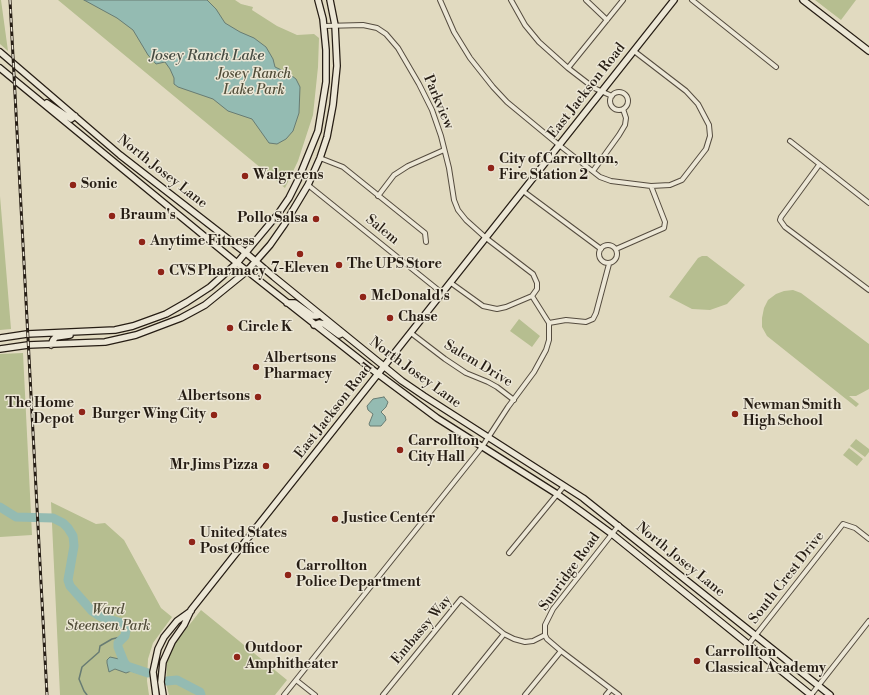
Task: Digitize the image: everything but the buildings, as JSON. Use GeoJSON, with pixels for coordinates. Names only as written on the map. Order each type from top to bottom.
{"type":"FeatureCollection","features":[{"type":"Feature","properties":{"kind":"main road"},"geometry":{"type":"LineString","coordinates":[[0,338],[27,334],[115,330],[133,326],[166,314],[187,302],[210,287],[237,263],[278,214],[298,180],[318,131],[326,82],[326,50],[324,26],[318,0]]}},
{"type":"Feature","properties":{"kind":"main road"},"geometry":{"type":"LineString","coordinates":[[0,349],[105,342],[136,335],[181,318],[205,304],[247,271],[270,245],[308,185],[320,158],[327,137],[333,105],[337,66],[334,25],[330,0]]}},
{"type":"Feature","properties":{"kind":"main road","name":"East Jackson Road"},"geometry":{"type":"LineString","coordinates":[[164,695],[161,682],[163,662],[172,642],[184,625],[191,610],[674,0]]}},
{"type":"Feature","properties":{"kind":"main road"},"geometry":{"type":"LineString","coordinates":[[804,0],[869,51]]}},
{"type":"Feature","properties":{"kind":"main road","name":"North Josey Lane"},"geometry":{"type":"LineString","coordinates":[[0,52],[120,155],[246,253],[255,262],[384,367],[413,389],[583,498],[619,525],[714,604],[756,635],[830,695]]}},
{"type":"Feature","properties":{"kind":"main road","name":"North Josey Lane"},"geometry":{"type":"LineString","coordinates":[[0,68],[237,263],[378,374],[437,418],[557,494],[612,534],[811,695]]}},
{"type":"Feature","properties":{"kind":"main road"},"geometry":{"type":"LineString","coordinates":[[36,97],[54,106],[69,118],[75,116]]}},
{"type":"Feature","properties":{"kind":"main road"},"geometry":{"type":"LineString","coordinates":[[298,180],[308,185]]}},
{"type":"Feature","properties":{"kind":"main road"},"geometry":{"type":"LineString","coordinates":[[287,303],[295,303],[313,316],[320,315]]}},
{"type":"Feature","properties":{"kind":"main road"},"geometry":{"type":"LineString","coordinates":[[314,324],[324,324],[339,335],[344,334]]}},
{"type":"Feature","properties":{"kind":"main road"},"geometry":{"type":"LineString","coordinates":[[51,345],[56,337],[68,336],[76,332]]}},
{"type":"Feature","properties":{"kind":"main road","name":"East Jackson Road"},"geometry":{"type":"LineString","coordinates":[[156,695],[153,672],[158,649],[164,637],[177,621],[191,610]]}},
{"type":"Feature","properties":{"kind":"street"},"geometry":{"type":"LineString","coordinates":[[440,0],[454,32],[470,58],[493,87],[506,102],[559,145],[600,177],[611,181],[651,186],[670,185],[682,180],[706,149],[710,136],[709,125],[698,104],[686,91],[634,51]]}},
{"type":"Feature","properties":{"kind":"street"},"geometry":{"type":"LineString","coordinates":[[511,0],[525,25],[539,42],[568,68],[594,88],[612,96]]}},
{"type":"Feature","properties":{"kind":"street"},"geometry":{"type":"LineString","coordinates":[[586,0],[608,20]]}},
{"type":"Feature","properties":{"kind":"street"},"geometry":{"type":"LineString","coordinates":[[568,68],[623,0]]}},
{"type":"Feature","properties":{"kind":"street"},"geometry":{"type":"LineString","coordinates":[[692,0],[776,67]]}},
{"type":"Feature","properties":{"kind":"street","name":"Parkview"},"geometry":{"type":"LineString","coordinates":[[324,26],[363,25],[377,28],[386,34],[398,48],[419,84],[433,114],[444,150],[454,200],[458,210],[466,220],[486,238],[534,274],[537,283],[536,289],[532,296]]}},
{"type":"Feature","properties":{"kind":"street"},"geometry":{"type":"LineString","coordinates":[[593,172],[619,135],[624,125],[626,118],[623,109],[627,102],[624,94],[619,92],[612,96],[610,101],[612,107],[617,110],[623,109]]}},
{"type":"Feature","properties":{"kind":"street"},"geometry":{"type":"LineString","coordinates":[[790,141],[869,203]]}},
{"type":"Feature","properties":{"kind":"street"},"geometry":{"type":"LineString","coordinates":[[378,196],[394,175],[408,166],[444,150]]}},
{"type":"Feature","properties":{"kind":"street"},"geometry":{"type":"LineString","coordinates":[[320,158],[344,167],[425,233],[426,242]]}},
{"type":"Feature","properties":{"kind":"street"},"geometry":{"type":"LineString","coordinates":[[819,165],[781,216],[780,220],[785,227],[869,290]]}},
{"type":"Feature","properties":{"kind":"street","name":"Salem"},"geometry":{"type":"LineString","coordinates":[[308,185],[442,293]]}},
{"type":"Feature","properties":{"kind":"street"},"geometry":{"type":"LineString","coordinates":[[616,249],[664,228],[665,222],[651,186]]}},
{"type":"Feature","properties":{"kind":"street"},"geometry":{"type":"LineString","coordinates":[[523,191],[601,249]]}},
{"type":"Feature","properties":{"kind":"street"},"geometry":{"type":"LineString","coordinates":[[609,264],[601,260],[599,255],[601,249],[609,245],[616,249]]}},
{"type":"Feature","properties":{"kind":"street"},"geometry":{"type":"LineString","coordinates":[[549,323],[566,320],[586,322],[593,319],[596,313],[609,264],[614,262],[617,257],[616,249]]}},
{"type":"Feature","properties":{"kind":"street"},"geometry":{"type":"LineString","coordinates":[[284,695],[482,447],[534,372],[546,350],[549,340],[549,323],[532,296],[506,307],[497,309],[490,308],[483,306],[450,283]]}},
{"type":"Feature","properties":{"kind":"street","name":"Salem Drive"},"geometry":{"type":"LineString","coordinates":[[411,333],[450,363],[466,373],[497,387],[514,400]]}},
{"type":"Feature","properties":{"kind":"street"},"geometry":{"type":"LineString","coordinates":[[509,554],[564,486]]}},
{"type":"Feature","properties":{"kind":"street","name":"South Crest Drive"},"geometry":{"type":"LineString","coordinates":[[748,645],[843,524],[855,528],[869,539]]}},
{"type":"Feature","properties":{"kind":"street","name":"Sunridge Road"},"geometry":{"type":"LineString","coordinates":[[545,635],[545,625],[553,609],[619,525]]}},
{"type":"Feature","properties":{"kind":"street","name":"Embassy Way"},"geometry":{"type":"LineString","coordinates":[[383,695],[462,599],[504,634],[514,639],[525,642],[533,641],[545,635]]}},
{"type":"Feature","properties":{"kind":"street"},"geometry":{"type":"LineString","coordinates":[[811,695],[869,621]]}},
{"type":"Feature","properties":{"kind":"street"},"geometry":{"type":"LineString","coordinates":[[455,695],[504,634]]}},
{"type":"Feature","properties":{"kind":"street"},"geometry":{"type":"LineString","coordinates":[[545,635],[547,639],[561,651],[619,695]]}},
{"type":"Feature","properties":{"kind":"street"},"geometry":{"type":"LineString","coordinates":[[525,695],[561,651]]}},
{"type":"Feature","properties":{"kind":"street"},"geometry":{"type":"LineString","coordinates":[[296,680],[315,695]]}},
{"type":"Feature","properties":{"kind":"street"},"geometry":{"type":"LineString","coordinates":[[606,695],[611,689]]}},
{"type":"Feature","properties":{"kind":"green space"},"geometry":{"type":"Polygon","coordinates":[[[1,0],[8,51],[0,44],[1,0]]]}},
{"type":"Feature","properties":{"kind":"green space","name":"Josey Ranch Lake Park"},"geometry":{"type":"Polygon","coordinates":[[[58,0],[235,0],[241,4],[253,7],[252,10],[277,26],[297,35],[314,34],[319,38],[318,67],[313,115],[298,161],[285,188],[58,0]]]}},
{"type":"Feature","properties":{"kind":"green space"},"geometry":{"type":"Polygon","coordinates":[[[815,0],[856,0],[841,20],[815,0]]]}},
{"type":"Feature","properties":{"kind":"green space"},"geometry":{"type":"Polygon","coordinates":[[[0,196],[11,329],[0,330],[0,196]]]}},
{"type":"Feature","properties":{"kind":"green space"},"geometry":{"type":"Polygon","coordinates":[[[707,256],[745,285],[727,304],[710,310],[692,309],[669,297],[698,258],[707,256]]]}},
{"type":"Feature","properties":{"kind":"green space"},"geometry":{"type":"Polygon","coordinates":[[[793,290],[801,293],[869,344],[869,389],[856,396],[849,396],[859,404],[856,407],[767,336],[762,327],[764,308],[768,300],[776,294],[793,290]]]}},
{"type":"Feature","properties":{"kind":"green space"},"geometry":{"type":"Polygon","coordinates":[[[519,319],[540,336],[532,347],[510,331],[519,319]]]}},
{"type":"Feature","properties":{"kind":"green space"},"geometry":{"type":"Polygon","coordinates":[[[23,353],[32,535],[0,537],[0,354],[23,353]]]}},
{"type":"Feature","properties":{"kind":"green space"},"geometry":{"type":"Polygon","coordinates":[[[856,439],[869,449],[869,452],[865,457],[850,446],[856,439]]]}},
{"type":"Feature","properties":{"kind":"green space"},"geometry":{"type":"Polygon","coordinates":[[[849,448],[863,459],[857,466],[843,455],[849,448]]]}},
{"type":"Feature","properties":{"kind":"green space","name":"Ward Steensen Park"},"geometry":{"type":"Polygon","coordinates":[[[51,502],[96,524],[105,523],[124,540],[161,608],[172,617],[153,643],[148,659],[147,681],[149,695],[60,695],[51,502]]]}},
{"type":"Feature","properties":{"kind":"green space"},"geometry":{"type":"Polygon","coordinates":[[[201,610],[287,680],[275,695],[169,695],[166,683],[167,662],[175,643],[201,610]]]}},
{"type":"Feature","properties":{"kind":"water","name":"Josey Ranch Lake"},"geometry":{"type":"Polygon","coordinates":[[[84,0],[207,0],[216,9],[225,23],[254,38],[266,47],[273,59],[275,67],[288,73],[296,79],[300,87],[299,113],[293,131],[286,139],[277,144],[269,143],[252,119],[228,111],[213,99],[178,87],[174,84],[174,78],[165,62],[156,64],[148,55],[133,30],[117,18],[84,0]]]}},
{"type":"Feature","properties":{"kind":"water"},"geometry":{"type":"Polygon","coordinates":[[[384,397],[388,402],[386,407],[381,412],[385,416],[386,420],[381,426],[370,426],[369,424],[373,414],[368,410],[367,406],[373,399],[384,397]]]}},
{"type":"Feature","properties":{"kind":"water"},"geometry":{"type":"Polygon","coordinates":[[[121,650],[126,663],[140,669],[138,673],[131,671],[126,673],[115,669],[109,672],[107,660],[110,657],[119,659],[118,652],[121,650]]]}},
{"type":"Feature","properties":{"kind":"waterway"},"geometry":{"type":"LineString","coordinates":[[0,507],[16,517],[53,518],[63,523],[68,528],[73,536],[74,546],[68,580],[70,586],[92,611],[101,617],[122,623],[126,630],[125,636],[118,643],[118,647],[124,662],[127,666],[148,673]]}},
{"type":"Feature","properties":{"kind":"waterway"},"geometry":{"type":"LineString","coordinates":[[87,695],[79,679],[82,667],[99,652],[100,646],[112,639],[125,636]]}},
{"type":"Feature","properties":{"kind":"waterway"},"geometry":{"type":"LineString","coordinates":[[167,681],[177,680],[200,692],[201,695]]}},
{"type":"Feature","properties":{"kind":"railway"},"geometry":{"type":"LineString","coordinates":[[10,0],[47,695]]}},
{"type":"Feature","properties":{"kind":"place","name":"City of Carrollton, Fire Station 2"},"geometry":{"type":"Point","coordinates":[491,168]}},
{"type":"Feature","properties":{"kind":"place","name":"Walgreens"},"geometry":{"type":"Point","coordinates":[245,176]}},
{"type":"Feature","properties":{"kind":"place","name":"Sonic"},"geometry":{"type":"Point","coordinates":[73,185]}},
{"type":"Feature","properties":{"kind":"place","name":"Braum's"},"geometry":{"type":"Point","coordinates":[112,216]}},
{"type":"Feature","properties":{"kind":"place","name":"Pollo Salsa"},"geometry":{"type":"Point","coordinates":[316,219]}},
{"type":"Feature","properties":{"kind":"place","name":"Anytime Fitness"},"geometry":{"type":"Point","coordinates":[142,242]}},
{"type":"Feature","properties":{"kind":"place","name":"7-Eleven"},"geometry":{"type":"Point","coordinates":[300,254]}},
{"type":"Feature","properties":{"kind":"place","name":"The UPS Store"},"geometry":{"type":"Point","coordinates":[339,265]}},
{"type":"Feature","properties":{"kind":"place","name":"CVS Pharmacy"},"geometry":{"type":"Point","coordinates":[161,272]}},
{"type":"Feature","properties":{"kind":"place","name":"McDonald's"},"geometry":{"type":"Point","coordinates":[363,297]}},
{"type":"Feature","properties":{"kind":"place","name":"Chase"},"geometry":{"type":"Point","coordinates":[390,318]}},
{"type":"Feature","properties":{"kind":"place","name":"Circle K"},"geometry":{"type":"Point","coordinates":[230,328]}},
{"type":"Feature","properties":{"kind":"place","name":"Albertsons Pharmacy"},"geometry":{"type":"Point","coordinates":[256,367]}},
{"type":"Feature","properties":{"kind":"place","name":"Albertsons"},"geometry":{"type":"Point","coordinates":[258,397]}},
{"type":"Feature","properties":{"kind":"place","name":"The Home Depot"},"geometry":{"type":"Point","coordinates":[82,412]}},
{"type":"Feature","properties":{"kind":"place","name":"Newman Smith High School"},"geometry":{"type":"Point","coordinates":[735,414]}},
{"type":"Feature","properties":{"kind":"place","name":"Burger Wing City"},"geometry":{"type":"Point","coordinates":[214,415]}},
{"type":"Feature","properties":{"kind":"place","name":"Carrollton City Hall"},"geometry":{"type":"Point","coordinates":[400,450]}},
{"type":"Feature","properties":{"kind":"place","name":"Mr Jims Pizza"},"geometry":{"type":"Point","coordinates":[266,466]}},
{"type":"Feature","properties":{"kind":"place","name":"Justice Center"},"geometry":{"type":"Point","coordinates":[335,519]}},
{"type":"Feature","properties":{"kind":"place","name":"United States Post Office"},"geometry":{"type":"Point","coordinates":[192,542]}},
{"type":"Feature","properties":{"kind":"place","name":"Carrollton Police Department"},"geometry":{"type":"Point","coordinates":[288,575]}},
{"type":"Feature","properties":{"kind":"place","name":"Outdoor Amphitheater"},"geometry":{"type":"Point","coordinates":[237,657]}},
{"type":"Feature","properties":{"kind":"place","name":"Carrollton Classical Academy"},"geometry":{"type":"Point","coordinates":[697,661]}}]}
